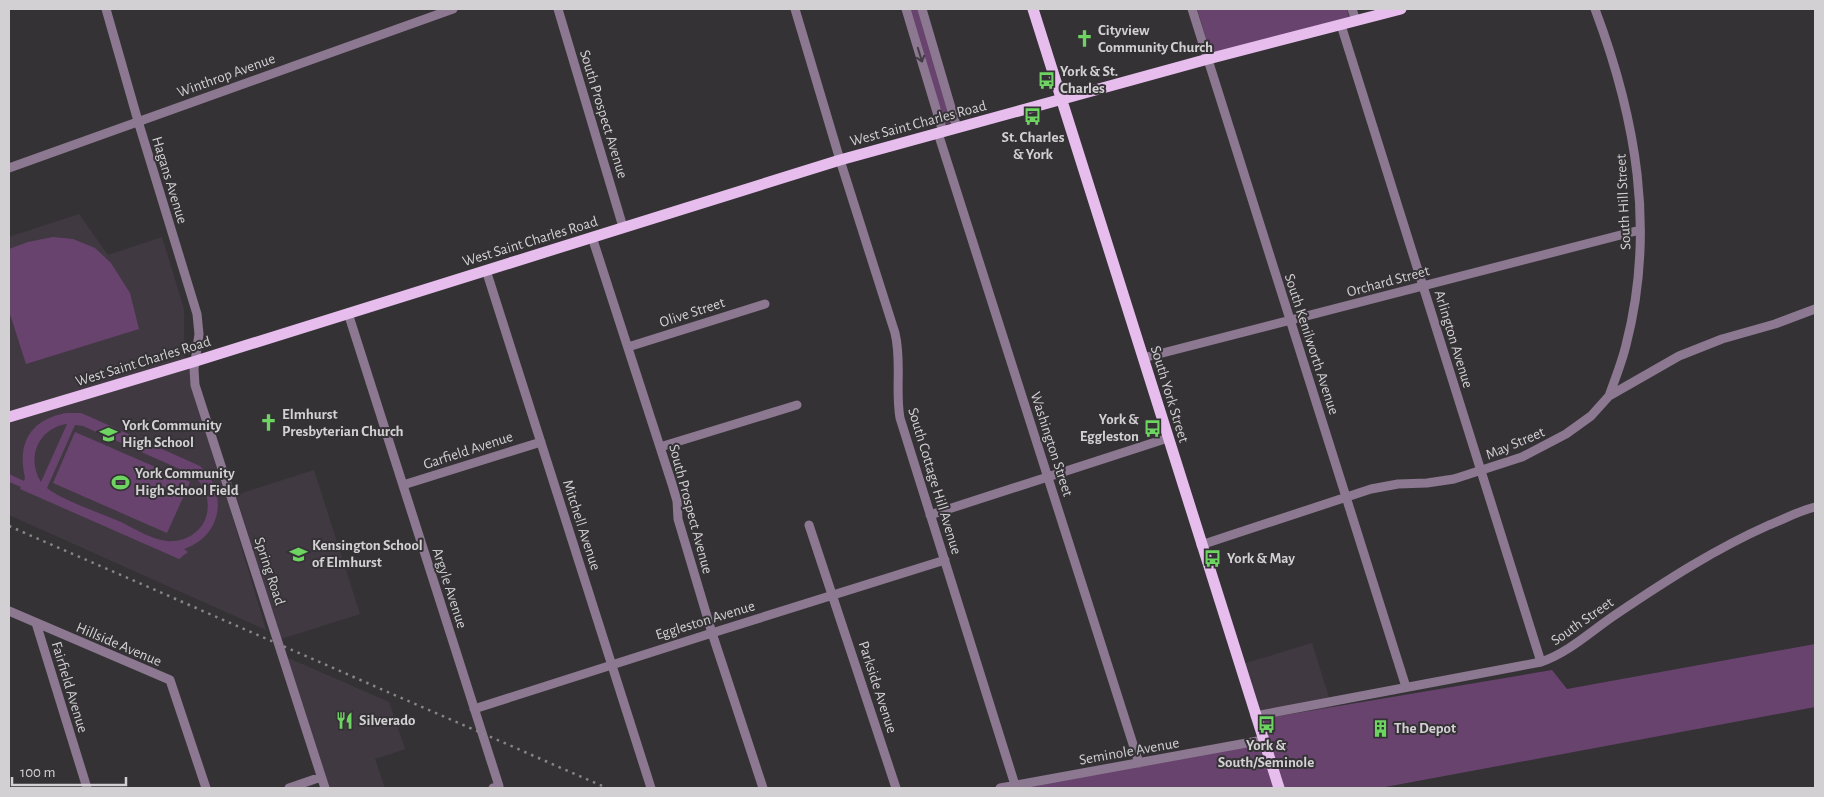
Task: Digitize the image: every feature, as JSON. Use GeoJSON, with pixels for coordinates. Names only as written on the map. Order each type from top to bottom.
{"type":"FeatureCollection","features":[{"type":"Feature","properties":{"kind":"main road","name":"South York Street"},"geometry":{"type":"LineString","coordinates":[[1033,9],[1278,788]]}},
{"type":"Feature","properties":{"kind":"main road","name":"West Saint Charles Road"},"geometry":{"type":"LineString","coordinates":[[9,417],[196,361],[840,160],[1208,59],[1401,9]]}},
{"type":"Feature","properties":{"kind":"street","name":"Hagans Avenue"},"geometry":{"type":"LineString","coordinates":[[106,9],[197,314],[199,334],[196,361]]}},
{"type":"Feature","properties":{"kind":"street","name":"Winthrop Avenue"},"geometry":{"type":"LineString","coordinates":[[10,167],[453,9]]}},
{"type":"Feature","properties":{"kind":"street","name":"South Prospect Avenue"},"geometry":{"type":"LineString","coordinates":[[558,9],[623,227]]}},
{"type":"Feature","properties":{"kind":"street","name":"South Cottage Hill Avenue"},"geometry":{"type":"LineString","coordinates":[[795,9],[840,160],[895,333],[899,354],[897,396],[900,418],[1015,786]]}},
{"type":"Feature","properties":{"kind":"street","name":"Washington Street"},"geometry":{"type":"LineString","coordinates":[[906,9],[941,133],[1140,763]]}},
{"type":"Feature","properties":{"kind":"street"},"geometry":{"type":"LineString","coordinates":[[922,9],[957,128]]}},
{"type":"Feature","properties":{"kind":"street","name":"South Kenilworth Avenue"},"geometry":{"type":"LineString","coordinates":[[1192,9],[1406,687]]}},
{"type":"Feature","properties":{"kind":"street"},"geometry":{"type":"LineString","coordinates":[[1352,9],[1356,21]]}},
{"type":"Feature","properties":{"kind":"street","name":"South Hill Street"},"geometry":{"type":"LineString","coordinates":[[1595,9],[1617,71],[1628,116],[1636,162],[1640,230],[1638,267],[1631,322],[1624,352],[1609,396]]}},
{"type":"Feature","properties":{"kind":"street","name":"Arlington Avenue"},"geometry":{"type":"LineString","coordinates":[[1341,24],[1541,662]]}},
{"type":"Feature","properties":{"kind":"street"},"geometry":{"type":"LineString","coordinates":[[9,156],[10,167]]}},
{"type":"Feature","properties":{"kind":"street","name":"Orchard Street"},"geometry":{"type":"LineString","coordinates":[[1143,358],[1640,230]]}},
{"type":"Feature","properties":{"kind":"street","name":"South Prospect Avenue"},"geometry":{"type":"LineString","coordinates":[[592,237],[672,484],[677,501],[678,519],[712,633],[763,788]]}},
{"type":"Feature","properties":{"kind":"street","name":"Mitchell Avenue"},"geometry":{"type":"LineString","coordinates":[[486,270],[651,788]]}},
{"type":"Feature","properties":{"kind":"street","name":"Olive Street"},"geometry":{"type":"LineString","coordinates":[[628,347],[765,304]]}},
{"type":"Feature","properties":{"kind":"street","name":"May Street"},"geometry":{"type":"LineString","coordinates":[[1201,544],[1385,486],[1442,482],[1482,472],[1522,457],[1566,434],[1591,416],[1609,396],[1656,368],[1693,350],[1722,339],[1775,324],[1815,308]]}},
{"type":"Feature","properties":{"kind":"street","name":"Argyle Avenue"},"geometry":{"type":"LineString","coordinates":[[348,313],[474,709],[496,787]]}},
{"type":"Feature","properties":{"kind":"street","name":"Spring Road"},"geometry":{"type":"LineString","coordinates":[[196,361],[194,369],[195,386],[325,788]]}},
{"type":"Feature","properties":{"kind":"street"},"geometry":{"type":"LineString","coordinates":[[660,447],[797,405]]}},
{"type":"Feature","properties":{"kind":"street"},"geometry":{"type":"LineString","coordinates":[[930,515],[1168,438]]}},
{"type":"Feature","properties":{"kind":"street","name":"Garfield Avenue"},"geometry":{"type":"LineString","coordinates":[[403,485],[541,442]]}},
{"type":"Feature","properties":{"kind":"street","name":"South Street"},"geometry":{"type":"LineString","coordinates":[[1255,716],[1541,662],[1558,656],[1615,614],[1690,565],[1758,530],[1815,506]]}},
{"type":"Feature","properties":{"kind":"street","name":"Parkside Avenue"},"geometry":{"type":"LineString","coordinates":[[809,524],[896,788]]}},
{"type":"Feature","properties":{"kind":"street","name":"Eggleston Avenue"},"geometry":{"type":"LineString","coordinates":[[474,709],[945,560]]}},
{"type":"Feature","properties":{"kind":"street","name":"Hillside Avenue"},"geometry":{"type":"LineString","coordinates":[[9,611],[170,680],[206,788]]}},
{"type":"Feature","properties":{"kind":"street","name":"Fairfield Avenue"},"geometry":{"type":"LineString","coordinates":[[36,623],[87,788]]}},
{"type":"Feature","properties":{"kind":"street","name":"Seminole Avenue"},"geometry":{"type":"LineString","coordinates":[[1000,788],[1263,740]]}},
{"type":"Feature","properties":{"kind":"street"},"geometry":{"type":"LineString","coordinates":[[289,788],[321,777]]}},
{"type":"Feature","properties":{"kind":"shaded area"},"geometry":{"type":"Polygon","coordinates":[[[909,9],[919,9],[953,122],[943,125],[909,9]]]}},
{"type":"Feature","properties":{"kind":"shaded area"},"geometry":{"type":"Polygon","coordinates":[[[1197,9],[1347,9],[1349,17],[1211,54],[1197,9]]]}},
{"type":"Feature","properties":{"kind":"shaded area","name":"York Community High School"},"geometry":{"type":"Polygon","coordinates":[[[79,214],[108,255],[162,237],[184,309],[184,354],[266,630],[9,515],[9,237],[79,214]]]}},
{"type":"Feature","properties":{"kind":"shaded area"},"geometry":{"type":"Polygon","coordinates":[[[53,237],[73,239],[95,248],[111,263],[130,293],[139,329],[26,364],[9,311],[9,249],[28,242],[53,237]]]}},
{"type":"Feature","properties":{"kind":"shaded area"},"geometry":{"type":"Polygon","coordinates":[[[66,413],[81,413],[200,466],[209,477],[218,501],[217,513],[207,534],[197,543],[184,549],[188,552],[179,559],[20,489],[21,487],[9,482],[9,474],[24,481],[23,454],[29,435],[35,427],[54,416],[66,413]],[[67,424],[56,427],[42,438],[37,446],[35,464],[41,482],[67,424]],[[75,425],[47,488],[68,500],[161,540],[180,540],[187,538],[198,530],[205,519],[208,502],[203,487],[193,475],[83,426],[75,425]]]}},
{"type":"Feature","properties":{"kind":"shaded area","name":"York Community High School Field"},"geometry":{"type":"Polygon","coordinates":[[[75,432],[190,482],[167,533],[53,483],[75,432]]]}},
{"type":"Feature","properties":{"kind":"shaded area","name":"Kensington School of Elmhurst"},"geometry":{"type":"Polygon","coordinates":[[[314,470],[360,614],[281,639],[236,495],[314,470]]]}},
{"type":"Feature","properties":{"kind":"shaded area"},"geometry":{"type":"Polygon","coordinates":[[[1312,643],[1332,707],[1261,719],[1243,664],[1312,643]]]}},
{"type":"Feature","properties":{"kind":"shaded area"},"geometry":{"type":"Polygon","coordinates":[[[1815,644],[1815,707],[1380,788],[1013,788],[1269,743],[1261,719],[1552,670],[1567,689],[1815,644]]]}},
{"type":"Feature","properties":{"kind":"shaded area"},"geometry":{"type":"Polygon","coordinates":[[[286,657],[389,702],[405,749],[375,759],[385,788],[329,788],[286,657]]]}},
{"type":"Feature","properties":{"kind":"railway"},"geometry":{"type":"LineString","coordinates":[[9,526],[607,788]]}},
{"type":"Feature","properties":{"kind":"place","name":"Cityview Community Church"},"geometry":{"type":"Point","coordinates":[1084,39]}},
{"type":"Feature","properties":{"kind":"place","name":"York & St. Charles"},"geometry":{"type":"Point","coordinates":[1046,80]}},
{"type":"Feature","properties":{"kind":"place","name":"St. Charles & York"},"geometry":{"type":"Point","coordinates":[1033,116]}},
{"type":"Feature","properties":{"kind":"place","name":"Elmhurst Presbyterian Church"},"geometry":{"type":"Point","coordinates":[268,423]}},
{"type":"Feature","properties":{"kind":"place","name":"York & Eggleston"},"geometry":{"type":"Point","coordinates":[1153,428]}},
{"type":"Feature","properties":{"kind":"place","name":"York Community High School"},"geometry":{"type":"Point","coordinates":[108,434]}},
{"type":"Feature","properties":{"kind":"place","name":"York Community High School Field"},"geometry":{"type":"Point","coordinates":[121,482]}},
{"type":"Feature","properties":{"kind":"place","name":"Kensington School of Elmhurst"},"geometry":{"type":"Point","coordinates":[298,554]}},
{"type":"Feature","properties":{"kind":"place","name":"York & May"},"geometry":{"type":"Point","coordinates":[1213,558]}},
{"type":"Feature","properties":{"kind":"place","name":"Silverado"},"geometry":{"type":"Point","coordinates":[345,720]}},
{"type":"Feature","properties":{"kind":"place","name":"York & South/Seminole"},"geometry":{"type":"Point","coordinates":[1266,724]}},
{"type":"Feature","properties":{"kind":"place","name":"The Depot"},"geometry":{"type":"Point","coordinates":[1380,728]}}]}
